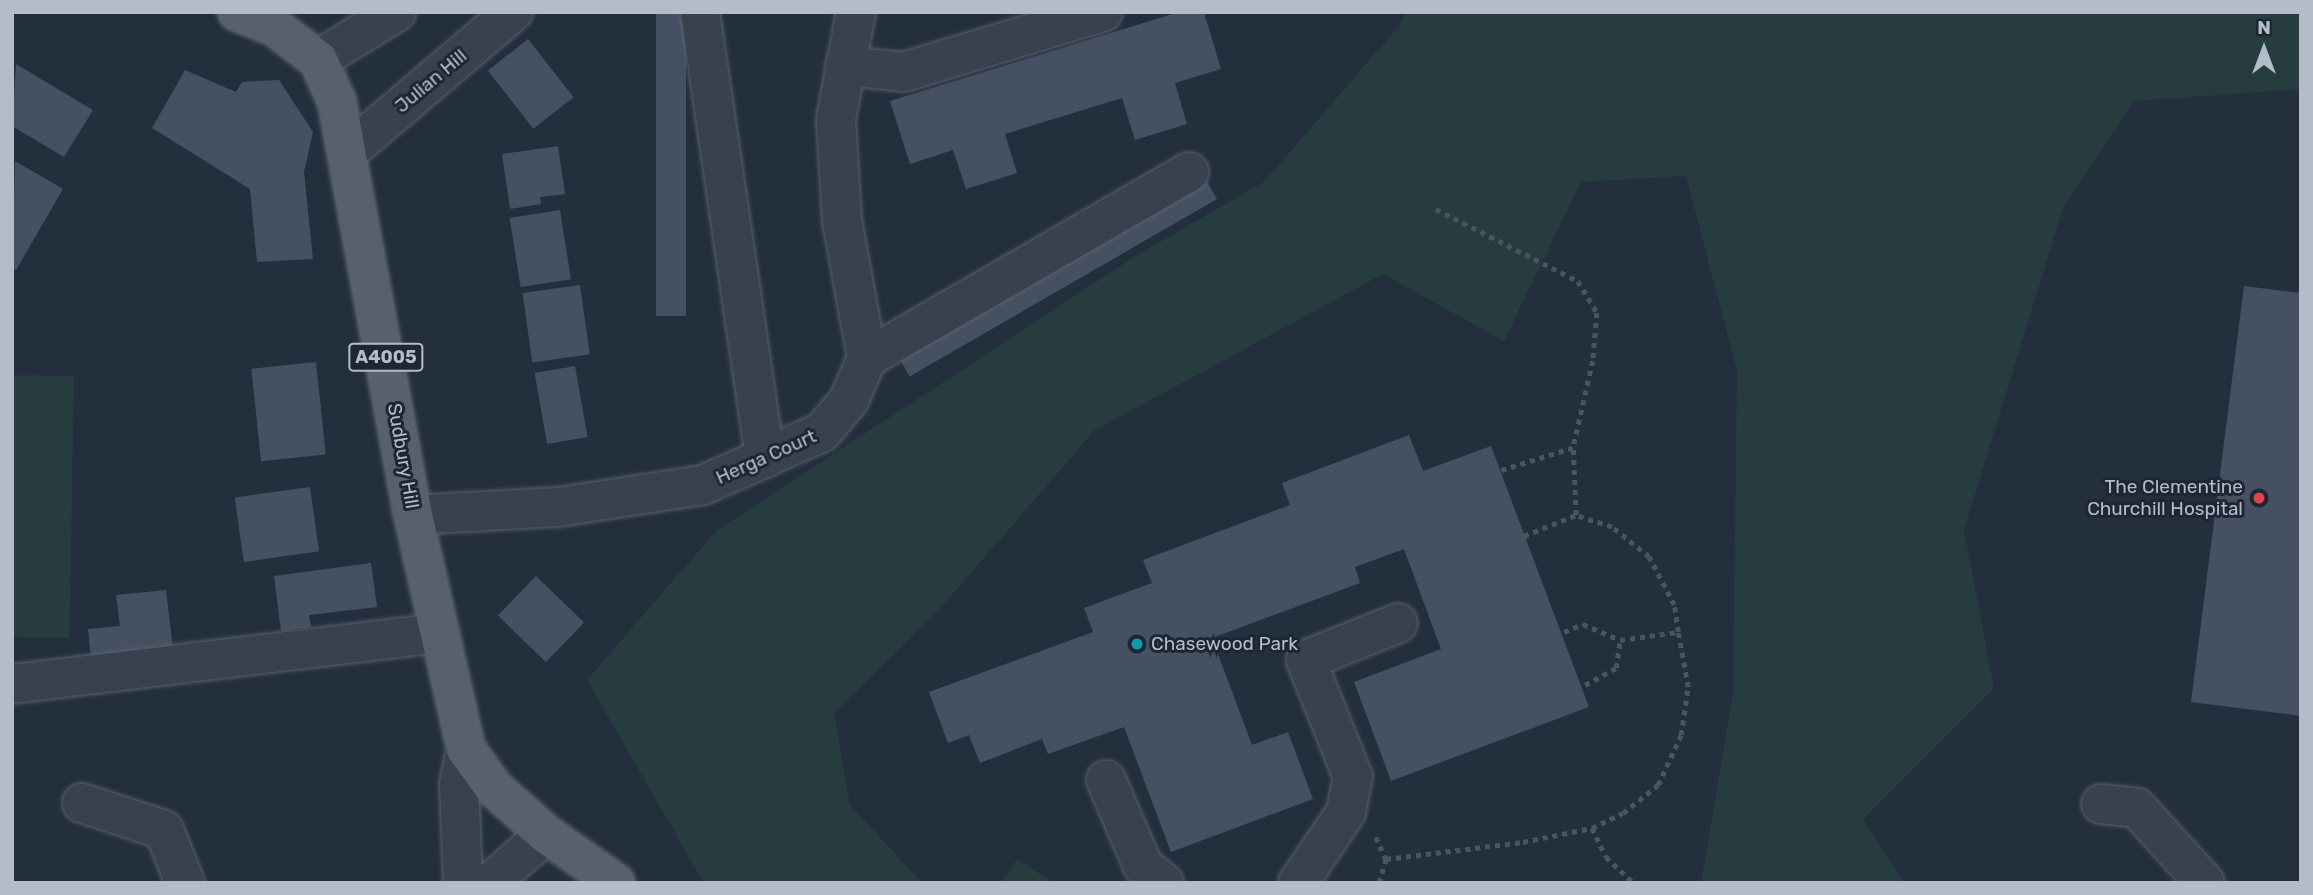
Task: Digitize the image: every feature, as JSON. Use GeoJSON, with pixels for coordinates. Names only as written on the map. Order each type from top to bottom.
{"type":"FeatureCollection","features":[{"type":"Feature","properties":{"kind":"main road","name":"Sudbury Hill"},"geometry":{"type":"LineString","coordinates":[[237,12],[275,27],[318,60],[337,102],[349,150],[414,515],[466,749],[495,789],[546,834],[616,883]]}},
{"type":"Feature","properties":{"kind":"street"},"geometry":{"type":"LineString","coordinates":[[318,60],[396,12]]}},
{"type":"Feature","properties":{"kind":"street","name":"Julian Hill"},"geometry":{"type":"LineString","coordinates":[[349,150],[513,12]]}},
{"type":"Feature","properties":{"kind":"street"},"geometry":{"type":"LineString","coordinates":[[700,12],[765,458]]}},
{"type":"Feature","properties":{"kind":"street"},"geometry":{"type":"LineString","coordinates":[[856,12],[836,119],[842,221],[867,358],[1189,172]]}},
{"type":"Feature","properties":{"kind":"street"},"geometry":{"type":"LineString","coordinates":[[845,66],[904,72],[1103,12]]}},
{"type":"Feature","properties":{"kind":"street","name":"Herga Court"},"geometry":{"type":"LineString","coordinates":[[414,515],[558,507],[703,485],[822,432],[849,400],[867,358]]}},
{"type":"Feature","properties":{"kind":"street"},"geometry":{"type":"LineString","coordinates":[[1298,883],[1346,812],[1353,777],[1306,660],[1398,623]]}},
{"type":"Feature","properties":{"kind":"street"},"geometry":{"type":"LineString","coordinates":[[12,684],[440,633]]}},
{"type":"Feature","properties":{"kind":"street"},"geometry":{"type":"LineString","coordinates":[[463,883],[459,785],[466,749]]}},
{"type":"Feature","properties":{"kind":"street"},"geometry":{"type":"LineString","coordinates":[[1106,780],[1143,866],[1164,883]]}},
{"type":"Feature","properties":{"kind":"street"},"geometry":{"type":"LineString","coordinates":[[82,803],[164,830],[185,883]]}},
{"type":"Feature","properties":{"kind":"street"},"geometry":{"type":"LineString","coordinates":[[2101,804],[2137,808],[2205,883]]}},
{"type":"Feature","properties":{"kind":"street"},"geometry":{"type":"LineString","coordinates":[[490,883],[546,834]]}},
{"type":"Feature","properties":{"kind":"path"},"geometry":{"type":"LineString","coordinates":[[1436,209],[1578,281],[1597,313],[1593,361],[1573,448],[1576,514]]}},
{"type":"Feature","properties":{"kind":"path"},"geometry":{"type":"LineString","coordinates":[[1500,471],[1573,448]]}},
{"type":"Feature","properties":{"kind":"path"},"geometry":{"type":"LineString","coordinates":[[1386,859],[1592,828],[1623,813],[1658,785],[1681,735],[1688,687],[1674,605],[1649,557],[1612,527],[1576,514],[1524,536]]}},
{"type":"Feature","properties":{"kind":"path"},"geometry":{"type":"LineString","coordinates":[[1564,632],[1583,624],[1620,640],[1678,632]]}},
{"type":"Feature","properties":{"kind":"path"},"geometry":{"type":"LineString","coordinates":[[1585,685],[1616,668],[1620,640]]}},
{"type":"Feature","properties":{"kind":"path"},"geometry":{"type":"LineString","coordinates":[[1353,777],[1386,859],[1379,883]]}},
{"type":"Feature","properties":{"kind":"path"},"geometry":{"type":"LineString","coordinates":[[1592,828],[1606,857],[1634,883]]}},
{"type":"Feature","properties":{"kind":"green space"},"geometry":{"type":"Polygon","coordinates":[[[1405,12],[2301,12],[2301,89],[2134,101],[2063,208],[1964,530],[1994,688],[1863,819],[1904,883],[1701,883],[1733,693],[1737,371],[1686,176],[1581,182],[1504,341],[1383,274],[1095,430],[937,612],[834,713],[850,805],[922,883],[704,883],[587,680],[716,531],[1139,254],[1264,182],[1399,26],[1405,12]]]}},
{"type":"Feature","properties":{"kind":"green space"},"geometry":{"type":"Polygon","coordinates":[[[12,375],[74,376],[69,638],[12,637],[12,375]]]}},
{"type":"Feature","properties":{"kind":"green space"},"geometry":{"type":"Polygon","coordinates":[[[1017,859],[1054,883],[1001,883],[1017,859]]]}},
{"type":"Feature","properties":{"kind":"building"},"geometry":{"type":"Polygon","coordinates":[[[656,12],[686,12],[686,316],[656,316],[656,12]]]}},
{"type":"Feature","properties":{"kind":"building"},"geometry":{"type":"Polygon","coordinates":[[[1179,12],[1204,12],[1221,69],[1175,83],[1187,124],[1135,140],[1122,98],[1005,134],[1017,173],[966,189],[953,150],[910,164],[890,101],[1179,12]]]}},
{"type":"Feature","properties":{"kind":"building"},"geometry":{"type":"Polygon","coordinates":[[[528,39],[574,97],[533,129],[488,70],[528,39]]]}},
{"type":"Feature","properties":{"kind":"building"},"geometry":{"type":"Polygon","coordinates":[[[16,64],[93,110],[64,157],[12,126],[16,64]]]}},
{"type":"Feature","properties":{"kind":"building"},"geometry":{"type":"Polygon","coordinates":[[[185,70],[236,92],[242,82],[279,80],[313,132],[304,172],[313,259],[257,262],[250,189],[152,128],[185,70]]]}},
{"type":"Feature","properties":{"kind":"building"},"geometry":{"type":"Polygon","coordinates":[[[558,146],[565,194],[540,197],[541,204],[510,209],[502,154],[558,146]]]}},
{"type":"Feature","properties":{"kind":"building"},"geometry":{"type":"Polygon","coordinates":[[[15,161],[63,189],[16,270],[12,268],[15,161]]]}},
{"type":"Feature","properties":{"kind":"building"},"geometry":{"type":"Polygon","coordinates":[[[1206,180],[1217,199],[910,377],[899,358],[1206,180]]]}},
{"type":"Feature","properties":{"kind":"building"},"geometry":{"type":"Polygon","coordinates":[[[560,210],[571,279],[521,287],[510,218],[560,210]]]}},
{"type":"Feature","properties":{"kind":"building"},"geometry":{"type":"Polygon","coordinates":[[[580,285],[590,354],[532,362],[523,293],[580,285]]]}},
{"type":"Feature","properties":{"kind":"building","name":"The Clementine Churchill Hospital"},"geometry":{"type":"Polygon","coordinates":[[[2244,286],[2301,293],[2301,716],[2191,702],[2244,286]]]}},
{"type":"Feature","properties":{"kind":"building"},"geometry":{"type":"Polygon","coordinates":[[[316,362],[326,454],[261,461],[251,369],[316,362]]]}},
{"type":"Feature","properties":{"kind":"building"},"geometry":{"type":"Polygon","coordinates":[[[575,366],[588,437],[547,444],[535,373],[575,366]]]}},
{"type":"Feature","properties":{"kind":"building","name":"Chasewood Park"},"geometry":{"type":"Polygon","coordinates":[[[1409,435],[1423,471],[1491,446],[1589,707],[1391,781],[1354,682],[1441,649],[1404,549],[1355,567],[1360,583],[1212,638],[1252,745],[1288,732],[1313,799],[1171,852],[1124,727],[1048,754],[1042,739],[980,763],[969,735],[948,743],[929,692],[1093,632],[1084,608],[1152,583],[1143,560],[1290,505],[1282,483],[1409,435]]]}},
{"type":"Feature","properties":{"kind":"building"},"geometry":{"type":"Polygon","coordinates":[[[310,487],[319,551],[244,562],[235,498],[310,487]]]}},
{"type":"Feature","properties":{"kind":"building"},"geometry":{"type":"Polygon","coordinates":[[[371,563],[377,607],[309,615],[311,627],[281,631],[274,576],[371,563]]]}},
{"type":"Feature","properties":{"kind":"building"},"geometry":{"type":"Polygon","coordinates":[[[536,576],[584,623],[546,662],[498,616],[536,576]]]}},
{"type":"Feature","properties":{"kind":"building"},"geometry":{"type":"Polygon","coordinates":[[[166,590],[173,649],[91,658],[88,629],[120,626],[116,595],[166,590]]]}},
{"type":"Feature","properties":{"kind":"place","name":"The Clementine Churchill Hospital"},"geometry":{"type":"Point","coordinates":[2259,498]}},
{"type":"Feature","properties":{"kind":"place","name":"Chasewood Park"},"geometry":{"type":"Point","coordinates":[1137,644]}}]}
